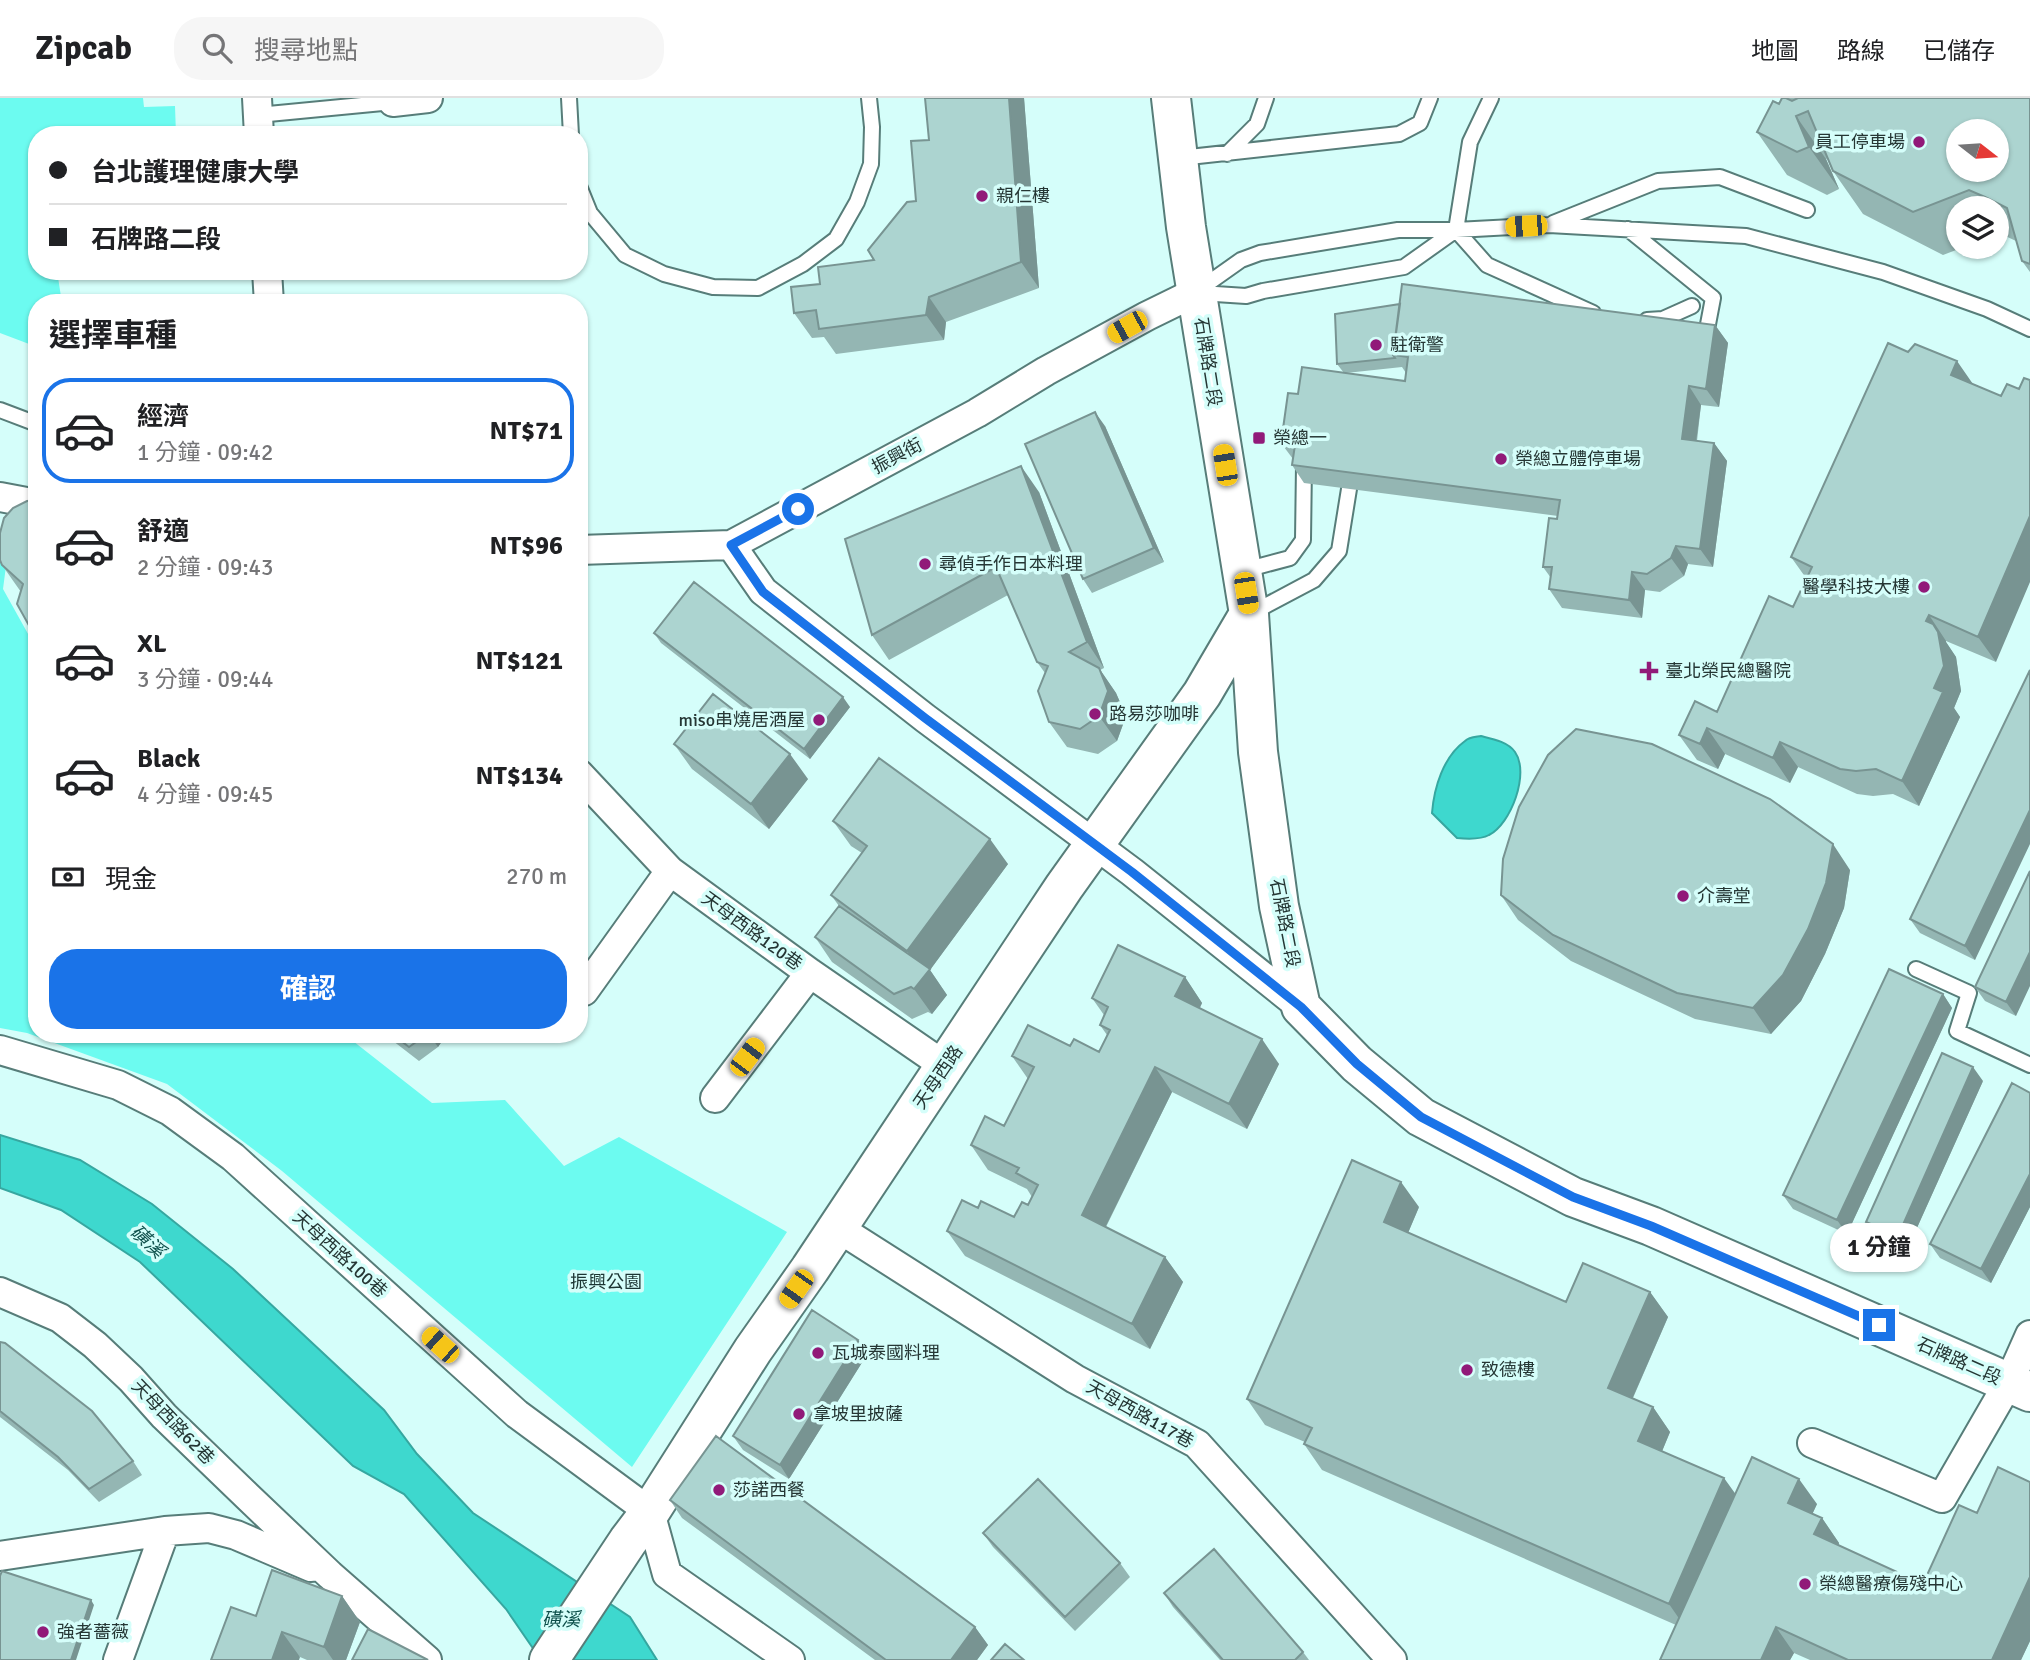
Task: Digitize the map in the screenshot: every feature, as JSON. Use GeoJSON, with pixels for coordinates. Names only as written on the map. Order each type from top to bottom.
{"type":"FeatureCollection","features":[{"type":"Feature","properties":{"kind":"street"},"geometry":{"type":"LineString","coordinates":[[393,100],[428,98]]}},
{"type":"Feature","properties":{"kind":"street","name":"石牌路二段"},"geometry":{"type":"LineString","coordinates":[[1171,98],[1186,227],[1249,614],[1258,752],[1279,906],[1301,1007],[1357,1064],[1421,1117],[1444,1130],[1573,1197],[1651,1226],[2019,1387]]}},
{"type":"Feature","properties":{"kind":"street","name":"振興街"},"geometry":{"type":"LineString","coordinates":[[588,550],[731,545],[978,412],[1136,322],[1196,292]]}},
{"type":"Feature","properties":{"kind":"street"},"geometry":{"type":"LineString","coordinates":[[0,497],[28,502]]}},
{"type":"Feature","properties":{"kind":"street"},"geometry":{"type":"LineString","coordinates":[[731,545],[763,592],[925,718],[1096,844],[1301,1007]]}},
{"type":"Feature","properties":{"kind":"street","name":"天母西路"},"geometry":{"type":"LineString","coordinates":[[549,1660],[753,1350],[1096,844],[1202,694],[1249,614]]}},
{"type":"Feature","properties":{"kind":"street","name":"天母西路120巷"},"geometry":{"type":"LineString","coordinates":[[588,784],[670,871],[810,973],[945,1066]]}},
{"type":"Feature","properties":{"kind":"street"},"geometry":{"type":"LineString","coordinates":[[588,985],[670,871]]}},
{"type":"Feature","properties":{"kind":"street"},"geometry":{"type":"LineString","coordinates":[[715,1098],[810,973]]}},
{"type":"Feature","properties":{"kind":"street","name":"天母西路100巷"},"geometry":{"type":"LineString","coordinates":[[0,1050],[118,1084],[181,1119],[233,1157],[639,1526]]}},
{"type":"Feature","properties":{"kind":"street","name":"天母西路117巷"},"geometry":{"type":"LineString","coordinates":[[838,1228],[1075,1379],[1197,1444],[1392,1660]]}},
{"type":"Feature","properties":{"kind":"street","name":"天母西路62巷"},"geometry":{"type":"LineString","coordinates":[[0,1292],[60,1318],[96,1345],[131,1379],[163,1416],[330,1575],[427,1660]]}},
{"type":"Feature","properties":{"kind":"street"},"geometry":{"type":"LineString","coordinates":[[1812,1443],[1942,1497],[2019,1387],[2030,1335]]}},
{"type":"Feature","properties":{"kind":"street"},"geometry":{"type":"LineString","coordinates":[[639,1526],[667,1574],[790,1660]]}},
{"type":"Feature","properties":{"kind":"street","name":"天母西路62巷"},"geometry":{"type":"LineString","coordinates":[[0,1556],[165,1531],[209,1528],[236,1535],[330,1575]]}},
{"type":"Feature","properties":{"kind":"street"},"geometry":{"type":"LineString","coordinates":[[118,1660],[165,1531]]}},
{"type":"Feature","properties":{"kind":"lane"},"geometry":{"type":"LineString","coordinates":[[569,98],[571,126]]}},
{"type":"Feature","properties":{"kind":"lane"},"geometry":{"type":"LineString","coordinates":[[588,209],[625,255],[664,274],[713,287],[758,288],[803,264],[836,239],[857,202],[871,164],[872,127],[869,98]]}},
{"type":"Feature","properties":{"kind":"lane"},"geometry":{"type":"LineString","coordinates":[[1227,154],[1257,124],[1266,98]]}},
{"type":"Feature","properties":{"kind":"lane"},"geometry":{"type":"LineString","coordinates":[[1178,158],[1399,134],[1420,122],[1430,98]]}},
{"type":"Feature","properties":{"kind":"lane"},"geometry":{"type":"LineString","coordinates":[[1196,292],[1246,296],[1404,267],[1456,230],[1470,142],[1491,98]]}},
{"type":"Feature","properties":{"kind":"lane"},"geometry":{"type":"LineString","coordinates":[[258,116],[393,100]]}},
{"type":"Feature","properties":{"kind":"lane"},"geometry":{"type":"LineString","coordinates":[[1549,225],[1658,181],[1720,177],[1807,210]]}},
{"type":"Feature","properties":{"kind":"lane"},"geometry":{"type":"LineString","coordinates":[[1196,292],[1241,260],[1260,253],[1398,230],[1549,225],[1746,236],[1883,272],[1987,309],[2030,329]]}},
{"type":"Feature","properties":{"kind":"lane"},"geometry":{"type":"LineString","coordinates":[[1628,229],[1713,298],[1705,341]]}},
{"type":"Feature","properties":{"kind":"lane"},"geometry":{"type":"LineString","coordinates":[[1456,230],[1487,265],[1584,311],[1606,318]]}},
{"type":"Feature","properties":{"kind":"lane"},"geometry":{"type":"LineString","coordinates":[[1629,321],[1663,319],[1692,306]]}},
{"type":"Feature","properties":{"kind":"lane"},"geometry":{"type":"LineString","coordinates":[[0,410],[28,421]]}},
{"type":"Feature","properties":{"kind":"lane"},"geometry":{"type":"LineString","coordinates":[[1242,571],[1290,558],[1303,540],[1304,445]]}},
{"type":"Feature","properties":{"kind":"lane"},"geometry":{"type":"LineString","coordinates":[[1249,614],[1314,580],[1339,551],[1349,489]]}},
{"type":"Feature","properties":{"kind":"lane"},"geometry":{"type":"LineString","coordinates":[[1916,969],[1969,993],[1958,1031],[2030,1065]]}},
{"type":"Feature","properties":{"kind":"green space"},"geometry":{"type":"Polygon","coordinates":[[[0,98],[143,98],[144,107],[175,106],[176,126],[28,126],[28,280],[58,280],[61,294],[28,294],[28,344],[0,333],[0,98]]]}},
{"type":"Feature","properties":{"kind":"green space","name":"振興公園"},"geometry":{"type":"Polygon","coordinates":[[[0,542],[9,543],[3,589],[28,634],[28,1033],[0,1028],[0,542]]]}},
{"type":"Feature","properties":{"kind":"green space","name":"振興公園"},"geometry":{"type":"Polygon","coordinates":[[[54,1043],[355,1043],[432,1103],[505,1100],[564,1166],[619,1137],[787,1232],[632,1467],[282,1171],[167,1084],[54,1043]]]}},
{"type":"Feature","properties":{"kind":"water"},"geometry":{"type":"Polygon","coordinates":[[[1481,736],[1504,743],[1515,752],[1519,761],[1519,785],[1511,809],[1497,829],[1482,838],[1457,838],[1432,813],[1435,793],[1451,755],[1467,740],[1481,736]]]}},
{"type":"Feature","properties":{"kind":"water","name":"磺溪"},"geometry":{"type":"Polygon","coordinates":[[[0,1135],[80,1160],[152,1204],[233,1269],[384,1410],[417,1454],[473,1513],[630,1617],[657,1660],[541,1660],[506,1609],[404,1494],[353,1466],[140,1262],[61,1210],[0,1188],[0,1135]]]}},
{"type":"Feature","properties":{"kind":"building","name":"親仁樓"},"geometry":{"type":"Polygon","coordinates":[[[925,98],[1009,98],[1021,262],[929,297],[926,315],[819,329],[816,310],[794,313],[791,287],[820,284],[818,267],[874,260],[868,250],[907,202],[916,201],[911,141],[929,140],[925,98]]]}},
{"type":"Feature","properties":{"kind":"building"},"geometry":{"type":"Polygon","coordinates":[[[1782,98],[1792,101],[1798,98],[2030,98],[2030,264],[2022,261],[2009,215],[2009,196],[1983,196],[1969,190],[1946,196],[1946,199],[1913,212],[1833,171],[1808,111],[1796,116],[1809,147],[1797,152],[1757,132],[1773,101],[1779,104],[1782,98]]]}},
{"type":"Feature","properties":{"kind":"building","name":"榮總立體停車場"},"geometry":{"type":"Polygon","coordinates":[[[1402,284],[1715,325],[1706,389],[1689,386],[1682,439],[1714,443],[1700,549],[1676,546],[1671,558],[1647,574],[1632,572],[1629,600],[1549,589],[1552,567],[1543,567],[1549,518],[1557,519],[1560,500],[1292,465],[1295,445],[1281,443],[1288,393],[1298,394],[1302,367],[1405,381],[1408,357],[1393,355],[1402,284]]]}},
{"type":"Feature","properties":{"kind":"building","name":"駐衛警"},"geometry":{"type":"Polygon","coordinates":[[[1400,304],[1393,355],[1395,358],[1337,364],[1335,314],[1400,304]]]}},
{"type":"Feature","properties":{"kind":"building","name":"醫學科技大樓"},"geometry":{"type":"Polygon","coordinates":[[[1888,343],[1908,352],[1915,344],[1957,361],[1951,375],[2001,396],[2007,384],[2019,389],[2024,378],[2030,380],[2030,516],[1978,637],[1929,615],[1926,621],[1933,624],[1938,632],[1944,666],[1934,688],[1943,692],[1902,781],[1876,769],[1840,769],[1780,742],[1773,758],[1707,728],[1700,744],[1679,735],[1695,701],[1717,712],[1769,596],[1793,607],[1812,567],[1791,557],[1888,343]]]}},
{"type":"Feature","properties":{"kind":"building"},"geometry":{"type":"Polygon","coordinates":[[[1095,412],[1154,548],[1083,579],[1025,444],[1095,412]]]}},
{"type":"Feature","properties":{"kind":"building"},"geometry":{"type":"Polygon","coordinates":[[[1021,466],[1087,642],[1069,652],[1099,668],[1108,691],[1099,716],[1080,729],[1049,722],[1038,691],[1048,666],[1037,662],[996,567],[872,635],[845,539],[1021,466]]]}},
{"type":"Feature","properties":{"kind":"building"},"geometry":{"type":"Polygon","coordinates":[[[27,501],[28,624],[17,604],[23,584],[0,560],[0,533],[4,518],[13,508],[27,501]]]}},
{"type":"Feature","properties":{"kind":"building"},"geometry":{"type":"Polygon","coordinates":[[[694,582],[843,697],[804,749],[654,633],[694,582]]]}},
{"type":"Feature","properties":{"kind":"building"},"geometry":{"type":"Polygon","coordinates":[[[2030,670],[2030,810],[1965,946],[1910,919],[2030,670]]]}},
{"type":"Feature","properties":{"kind":"building"},"geometry":{"type":"Polygon","coordinates":[[[713,694],[790,754],[751,804],[674,744],[713,694]]]}},
{"type":"Feature","properties":{"kind":"building","name":"介壽堂"},"geometry":{"type":"Polygon","coordinates":[[[1576,729],[1652,744],[1770,799],[1833,844],[1826,883],[1808,929],[1783,975],[1753,1008],[1677,993],[1553,935],[1501,895],[1503,859],[1519,807],[1548,755],[1576,729]]]}},
{"type":"Feature","properties":{"kind":"building"},"geometry":{"type":"Polygon","coordinates":[[[879,758],[990,839],[907,951],[831,895],[867,846],[833,821],[879,758]]]}},
{"type":"Feature","properties":{"kind":"building"},"geometry":{"type":"Polygon","coordinates":[[[2030,871],[2030,952],[2006,1002],[1975,987],[2030,871]]]}},
{"type":"Feature","properties":{"kind":"building"},"geometry":{"type":"Polygon","coordinates":[[[839,906],[930,969],[914,989],[911,987],[894,994],[815,937],[839,906]]]}},
{"type":"Feature","properties":{"kind":"building"},"geometry":{"type":"Polygon","coordinates":[[[1118,945],[1185,977],[1175,996],[1262,1039],[1229,1104],[1155,1067],[1082,1215],[1165,1257],[1132,1324],[947,1231],[962,1200],[978,1208],[981,1201],[1014,1217],[1022,1202],[1028,1205],[1038,1185],[1016,1173],[1019,1168],[971,1145],[985,1116],[1004,1126],[1034,1067],[1012,1056],[1028,1025],[1070,1046],[1074,1039],[1099,1052],[1110,1030],[1100,1025],[1108,1007],[1092,998],[1118,945]]]}},
{"type":"Feature","properties":{"kind":"building"},"geometry":{"type":"Polygon","coordinates":[[[1889,969],[1943,994],[1837,1220],[1783,1195],[1889,969]]]}},
{"type":"Feature","properties":{"kind":"building"},"geometry":{"type":"Polygon","coordinates":[[[1942,1053],[1973,1067],[1898,1236],[1866,1222],[1942,1053]]]}},
{"type":"Feature","properties":{"kind":"building"},"geometry":{"type":"Polygon","coordinates":[[[2012,1083],[2030,1093],[2030,1174],[1981,1269],[1930,1244],[2012,1083]]]}},
{"type":"Feature","properties":{"kind":"building","name":"致德樓"},"geometry":{"type":"Polygon","coordinates":[[[1352,1160],[1401,1182],[1384,1222],[1566,1302],[1583,1263],[1650,1292],[1608,1388],[1653,1407],[1638,1441],[1724,1478],[1669,1604],[1304,1444],[1312,1428],[1247,1399],[1352,1160]]]}},
{"type":"Feature","properties":{"kind":"building"},"geometry":{"type":"Polygon","coordinates":[[[812,1310],[858,1340],[780,1465],[733,1436],[812,1310]]]}},
{"type":"Feature","properties":{"kind":"building"},"geometry":{"type":"Polygon","coordinates":[[[0,1342],[5,1343],[92,1411],[133,1461],[89,1489],[58,1457],[0,1411],[0,1342]]]}},
{"type":"Feature","properties":{"kind":"building"},"geometry":{"type":"Polygon","coordinates":[[[716,1436],[975,1627],[951,1660],[886,1660],[670,1500],[716,1436]]]}},
{"type":"Feature","properties":{"kind":"building","name":"榮總醫療傷殘中心"},"geometry":{"type":"Polygon","coordinates":[[[1752,1457],[1799,1479],[1788,1503],[1822,1518],[1814,1534],[1923,1584],[1959,1505],[1977,1513],[1998,1467],[2030,1482],[2030,1577],[1992,1660],[1848,1660],[1776,1627],[1761,1660],[1660,1660],[1752,1457]]]}},
{"type":"Feature","properties":{"kind":"building"},"geometry":{"type":"Polygon","coordinates":[[[1038,1479],[1120,1563],[1065,1617],[983,1533],[1038,1479]]]}},
{"type":"Feature","properties":{"kind":"building"},"geometry":{"type":"Polygon","coordinates":[[[1214,1549],[1303,1652],[1295,1660],[1223,1660],[1164,1593],[1214,1549]]]}},
{"type":"Feature","properties":{"kind":"building"},"geometry":{"type":"Polygon","coordinates":[[[272,1570],[342,1596],[324,1647],[282,1632],[272,1660],[211,1660],[231,1607],[256,1616],[272,1570]]]}},
{"type":"Feature","properties":{"kind":"building","name":"強者薔薇"},"geometry":{"type":"Polygon","coordinates":[[[2,1571],[91,1600],[71,1660],[0,1660],[2,1571]]]}},
{"type":"Feature","properties":{"kind":"building"},"geometry":{"type":"Polygon","coordinates":[[[368,1629],[428,1660],[352,1660],[368,1629]]]}},
{"type":"Feature","properties":{"kind":"building"},"geometry":{"type":"Polygon","coordinates":[[[1005,1644],[1024,1660],[991,1660],[1005,1644]]]}},
{"type":"Feature","properties":{"kind":"place","name":"員工停車場"},"geometry":{"type":"Point","coordinates":[1919,142]}},
{"type":"Feature","properties":{"kind":"place","name":"親仁樓"},"geometry":{"type":"Point","coordinates":[982,196]}},
{"type":"Feature","properties":{"kind":"place","name":"駐衛警"},"geometry":{"type":"Point","coordinates":[1376,345]}},
{"type":"Feature","properties":{"kind":"place","name":"榮總一"},"geometry":{"type":"Point","coordinates":[1259,438]}},
{"type":"Feature","properties":{"kind":"place","name":"榮總立體停車場"},"geometry":{"type":"Point","coordinates":[1501,459]}},
{"type":"Feature","properties":{"kind":"place","name":"尋偵手作日本料理"},"geometry":{"type":"Point","coordinates":[925,564]}},
{"type":"Feature","properties":{"kind":"place","name":"醫學科技大樓"},"geometry":{"type":"Point","coordinates":[1924,587]}},
{"type":"Feature","properties":{"kind":"place","name":"臺北榮民總醫院"},"geometry":{"type":"Point","coordinates":[1649,671]}},
{"type":"Feature","properties":{"kind":"place","name":"路易莎咖啡"},"geometry":{"type":"Point","coordinates":[1095,714]}},
{"type":"Feature","properties":{"kind":"place","name":"miso串燒居酒屋"},"geometry":{"type":"Point","coordinates":[819,720]}},
{"type":"Feature","properties":{"kind":"place","name":"介壽堂"},"geometry":{"type":"Point","coordinates":[1683,896]}},
{"type":"Feature","properties":{"kind":"place","name":"瓦城泰國料理"},"geometry":{"type":"Point","coordinates":[818,1353]}},
{"type":"Feature","properties":{"kind":"place","name":"致德樓"},"geometry":{"type":"Point","coordinates":[1467,1370]}},
{"type":"Feature","properties":{"kind":"place","name":"拿坡里披薩"},"geometry":{"type":"Point","coordinates":[799,1414]}},
{"type":"Feature","properties":{"kind":"place","name":"莎諾西餐"},"geometry":{"type":"Point","coordinates":[719,1490]}},
{"type":"Feature","properties":{"kind":"place","name":"榮總醫療傷殘中心"},"geometry":{"type":"Point","coordinates":[1805,1584]}},
{"type":"Feature","properties":{"kind":"place","name":"強者薔薇"},"geometry":{"type":"Point","coordinates":[43,1632]}},
{"type":"Feature","properties":{"kind":"route"},"geometry":{"type":"LineString","coordinates":[[798,509],[731,545],[763,592],[925,718],[1058,814],[1132,872],[1301,1007],[1357,1064],[1421,1117],[1573,1197],[1651,1226],[1879,1325]]}}]}
